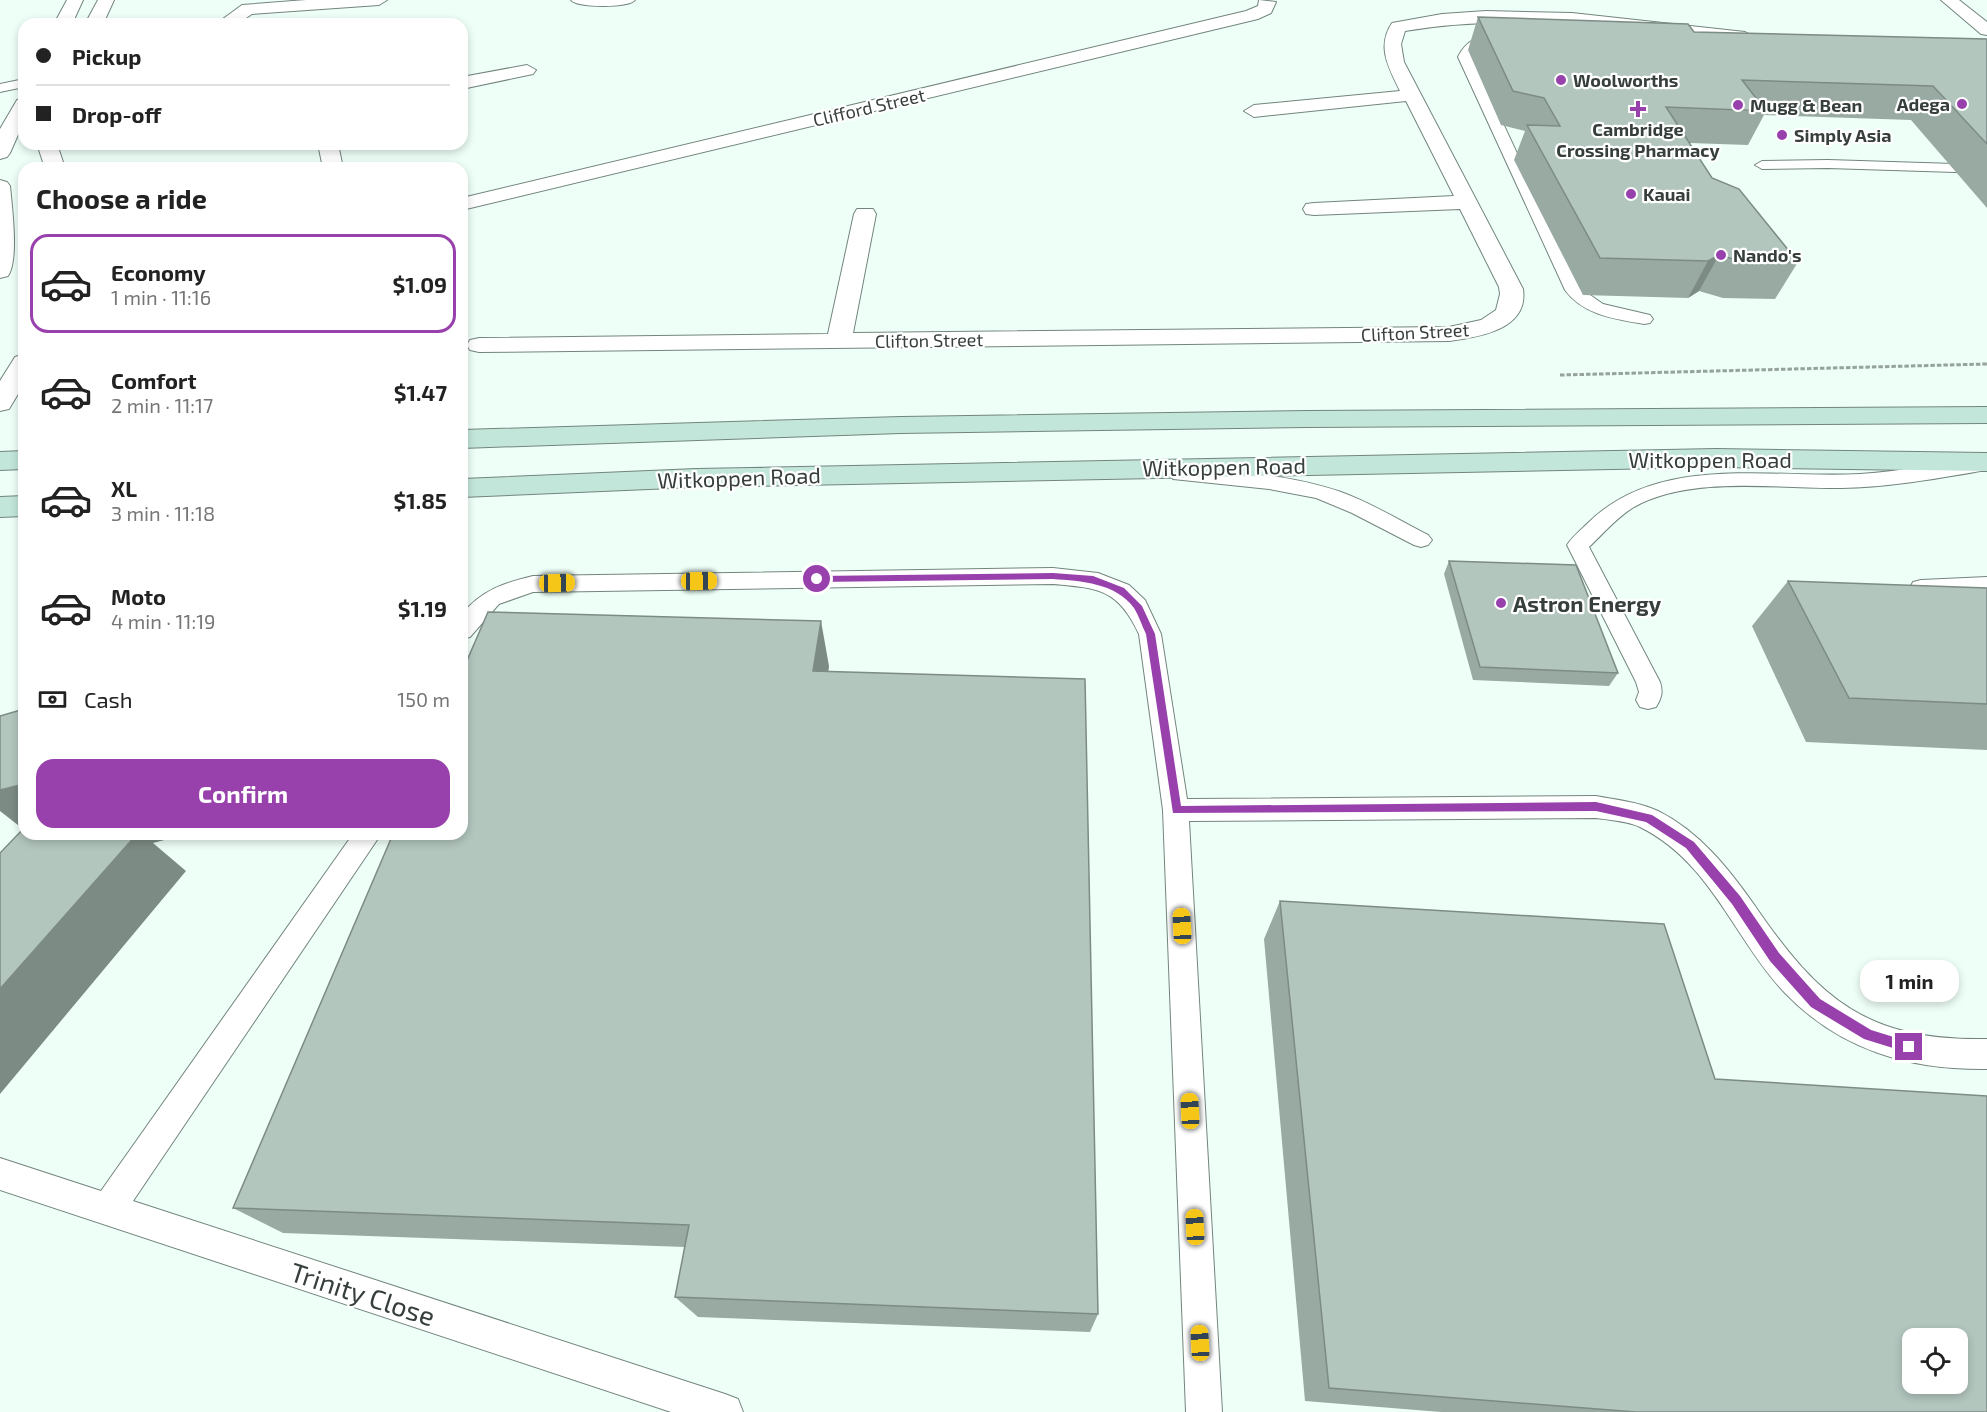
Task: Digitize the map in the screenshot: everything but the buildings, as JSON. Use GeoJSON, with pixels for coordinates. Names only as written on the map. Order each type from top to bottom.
{"type":"FeatureCollection","features":[{"type":"Feature","properties":{"kind":"main road","name":"Witkoppen Road"},"geometry":{"type":"LineString","coordinates":[[468,439],[913,425],[1332,419],[1987,415]]}},
{"type":"Feature","properties":{"kind":"main road","name":"Witkoppen Road"},"geometry":{"type":"LineString","coordinates":[[468,488],[696,478],[1120,468],[1716,458],[1987,462]]}},
{"type":"Feature","properties":{"kind":"main road"},"geometry":{"type":"LineString","coordinates":[[0,461],[18,460]]}},
{"type":"Feature","properties":{"kind":"main road"},"geometry":{"type":"LineString","coordinates":[[0,507],[18,506]]}},
{"type":"Feature","properties":{"kind":"street"},"geometry":{"type":"LineString","coordinates":[[66,18],[75,0]]}},
{"type":"Feature","properties":{"kind":"street"},"geometry":{"type":"LineString","coordinates":[[97,18],[106,0]]}},
{"type":"Feature","properties":{"kind":"street"},"geometry":{"type":"LineString","coordinates":[[234,18],[248,9],[380,0]]}},
{"type":"Feature","properties":{"kind":"street"},"geometry":{"type":"LineString","coordinates":[[579,0],[627,0]]}},
{"type":"Feature","properties":{"kind":"street","name":"Clifford Street"},"geometry":{"type":"LineString","coordinates":[[468,203],[1252,15],[1264,9],[1267,0]]}},
{"type":"Feature","properties":{"kind":"street"},"geometry":{"type":"LineString","coordinates":[[1949,0],[1987,30]]}},
{"type":"Feature","properties":{"kind":"street","name":"Clifton Street"},"geometry":{"type":"LineString","coordinates":[[479,345],[1449,334],[1483,328],[1504,316],[1512,295],[1506,276],[1395,62],[1392,39],[1398,27],[1444,12],[1507,7],[1550,9],[1715,34],[1758,38]]}},
{"type":"Feature","properties":{"kind":"street"},"geometry":{"type":"LineString","coordinates":[[468,82],[527,70]]}},
{"type":"Feature","properties":{"kind":"street"},"geometry":{"type":"LineString","coordinates":[[1254,111],[1412,95]]}},
{"type":"Feature","properties":{"kind":"street"},"geometry":{"type":"LineString","coordinates":[[2,140],[18,114]]}},
{"type":"Feature","properties":{"kind":"street"},"geometry":{"type":"LineString","coordinates":[[0,186],[2,237],[0,272]]}},
{"type":"Feature","properties":{"kind":"street"},"geometry":{"type":"LineString","coordinates":[[1314,209],[1468,202]]}},
{"type":"Feature","properties":{"kind":"street"},"geometry":{"type":"LineString","coordinates":[[839,341],[865,214]]}},
{"type":"Feature","properties":{"kind":"street"},"geometry":{"type":"LineString","coordinates":[[0,403],[18,372]]}},
{"type":"Feature","properties":{"kind":"lane"},"geometry":{"type":"LineString","coordinates":[[1690,48],[1698,46],[1715,34]]}},
{"type":"Feature","properties":{"kind":"lane"},"geometry":{"type":"LineString","coordinates":[[1515,37],[1492,38],[1476,42],[1468,48],[1465,57],[1573,290],[1582,301],[1599,310],[1644,319]]}},
{"type":"Feature","properties":{"kind":"lane"},"geometry":{"type":"LineString","coordinates":[[0,80],[18,77]]}},
{"type":"Feature","properties":{"kind":"lane"},"geometry":{"type":"LineString","coordinates":[[0,88],[18,84]]}},
{"type":"Feature","properties":{"kind":"lane"},"geometry":{"type":"LineString","coordinates":[[1762,165],[1828,164],[1987,170]]}},
{"type":"Feature","properties":{"kind":"lane"},"geometry":{"type":"LineString","coordinates":[[1648,700],[1651,692],[1648,682],[1578,545],[1611,514],[1632,499],[1669,488],[1710,483],[1888,478],[1987,462]]}},
{"type":"Feature","properties":{"kind":"lane"},"geometry":{"type":"LineString","coordinates":[[1120,468],[1283,484],[1323,493],[1421,540]]}},
{"type":"Feature","properties":{"kind":"lane"},"geometry":{"type":"LineString","coordinates":[[468,623],[480,606],[500,591],[533,584],[1053,576],[1090,579],[1121,591],[1137,606],[1150,634],[1176,810],[1204,1412]]}},
{"type":"Feature","properties":{"kind":"lane"},"geometry":{"type":"LineString","coordinates":[[1898,589],[1987,585]]}},
{"type":"Feature","properties":{"kind":"lane"},"geometry":{"type":"LineString","coordinates":[[1176,810],[1596,807],[1648,818],[1690,845],[1736,900],[1774,957],[1816,1003],[1868,1035],[1929,1053],[1987,1054]]}},
{"type":"Feature","properties":{"kind":"lane"},"geometry":{"type":"LineString","coordinates":[[108,1209],[364,840]]}},
{"type":"Feature","properties":{"kind":"lane","name":"Trinity Close"},"geometry":{"type":"LineString","coordinates":[[0,1174],[725,1412]]}},
{"type":"Feature","properties":{"kind":"place","name":"Woolworths"},"geometry":{"type":"Point","coordinates":[1561,80]}},
{"type":"Feature","properties":{"kind":"place","name":"Adega"},"geometry":{"type":"Point","coordinates":[1962,104]}},
{"type":"Feature","properties":{"kind":"place","name":"Mugg & Bean"},"geometry":{"type":"Point","coordinates":[1738,105]}},
{"type":"Feature","properties":{"kind":"place","name":"Cambridge Crossing Pharmacy"},"geometry":{"type":"Point","coordinates":[1638,109]}},
{"type":"Feature","properties":{"kind":"place","name":"Simply Asia"},"geometry":{"type":"Point","coordinates":[1782,135]}},
{"type":"Feature","properties":{"kind":"place","name":"Kauai"},"geometry":{"type":"Point","coordinates":[1631,194]}},
{"type":"Feature","properties":{"kind":"place","name":"Nando's"},"geometry":{"type":"Point","coordinates":[1721,255]}},
{"type":"Feature","properties":{"kind":"place","name":"Astron Energy"},"geometry":{"type":"Point","coordinates":[1501,603]}},
{"type":"Feature","properties":{"kind":"route"},"geometry":{"type":"LineString","coordinates":[[817,579],[1053,576],[1090,579],[1121,591],[1137,606],[1150,634],[1176,810],[1596,807],[1648,818],[1690,845],[1736,900],[1774,957],[1816,1003],[1868,1035],[1909,1047]]}}]}
